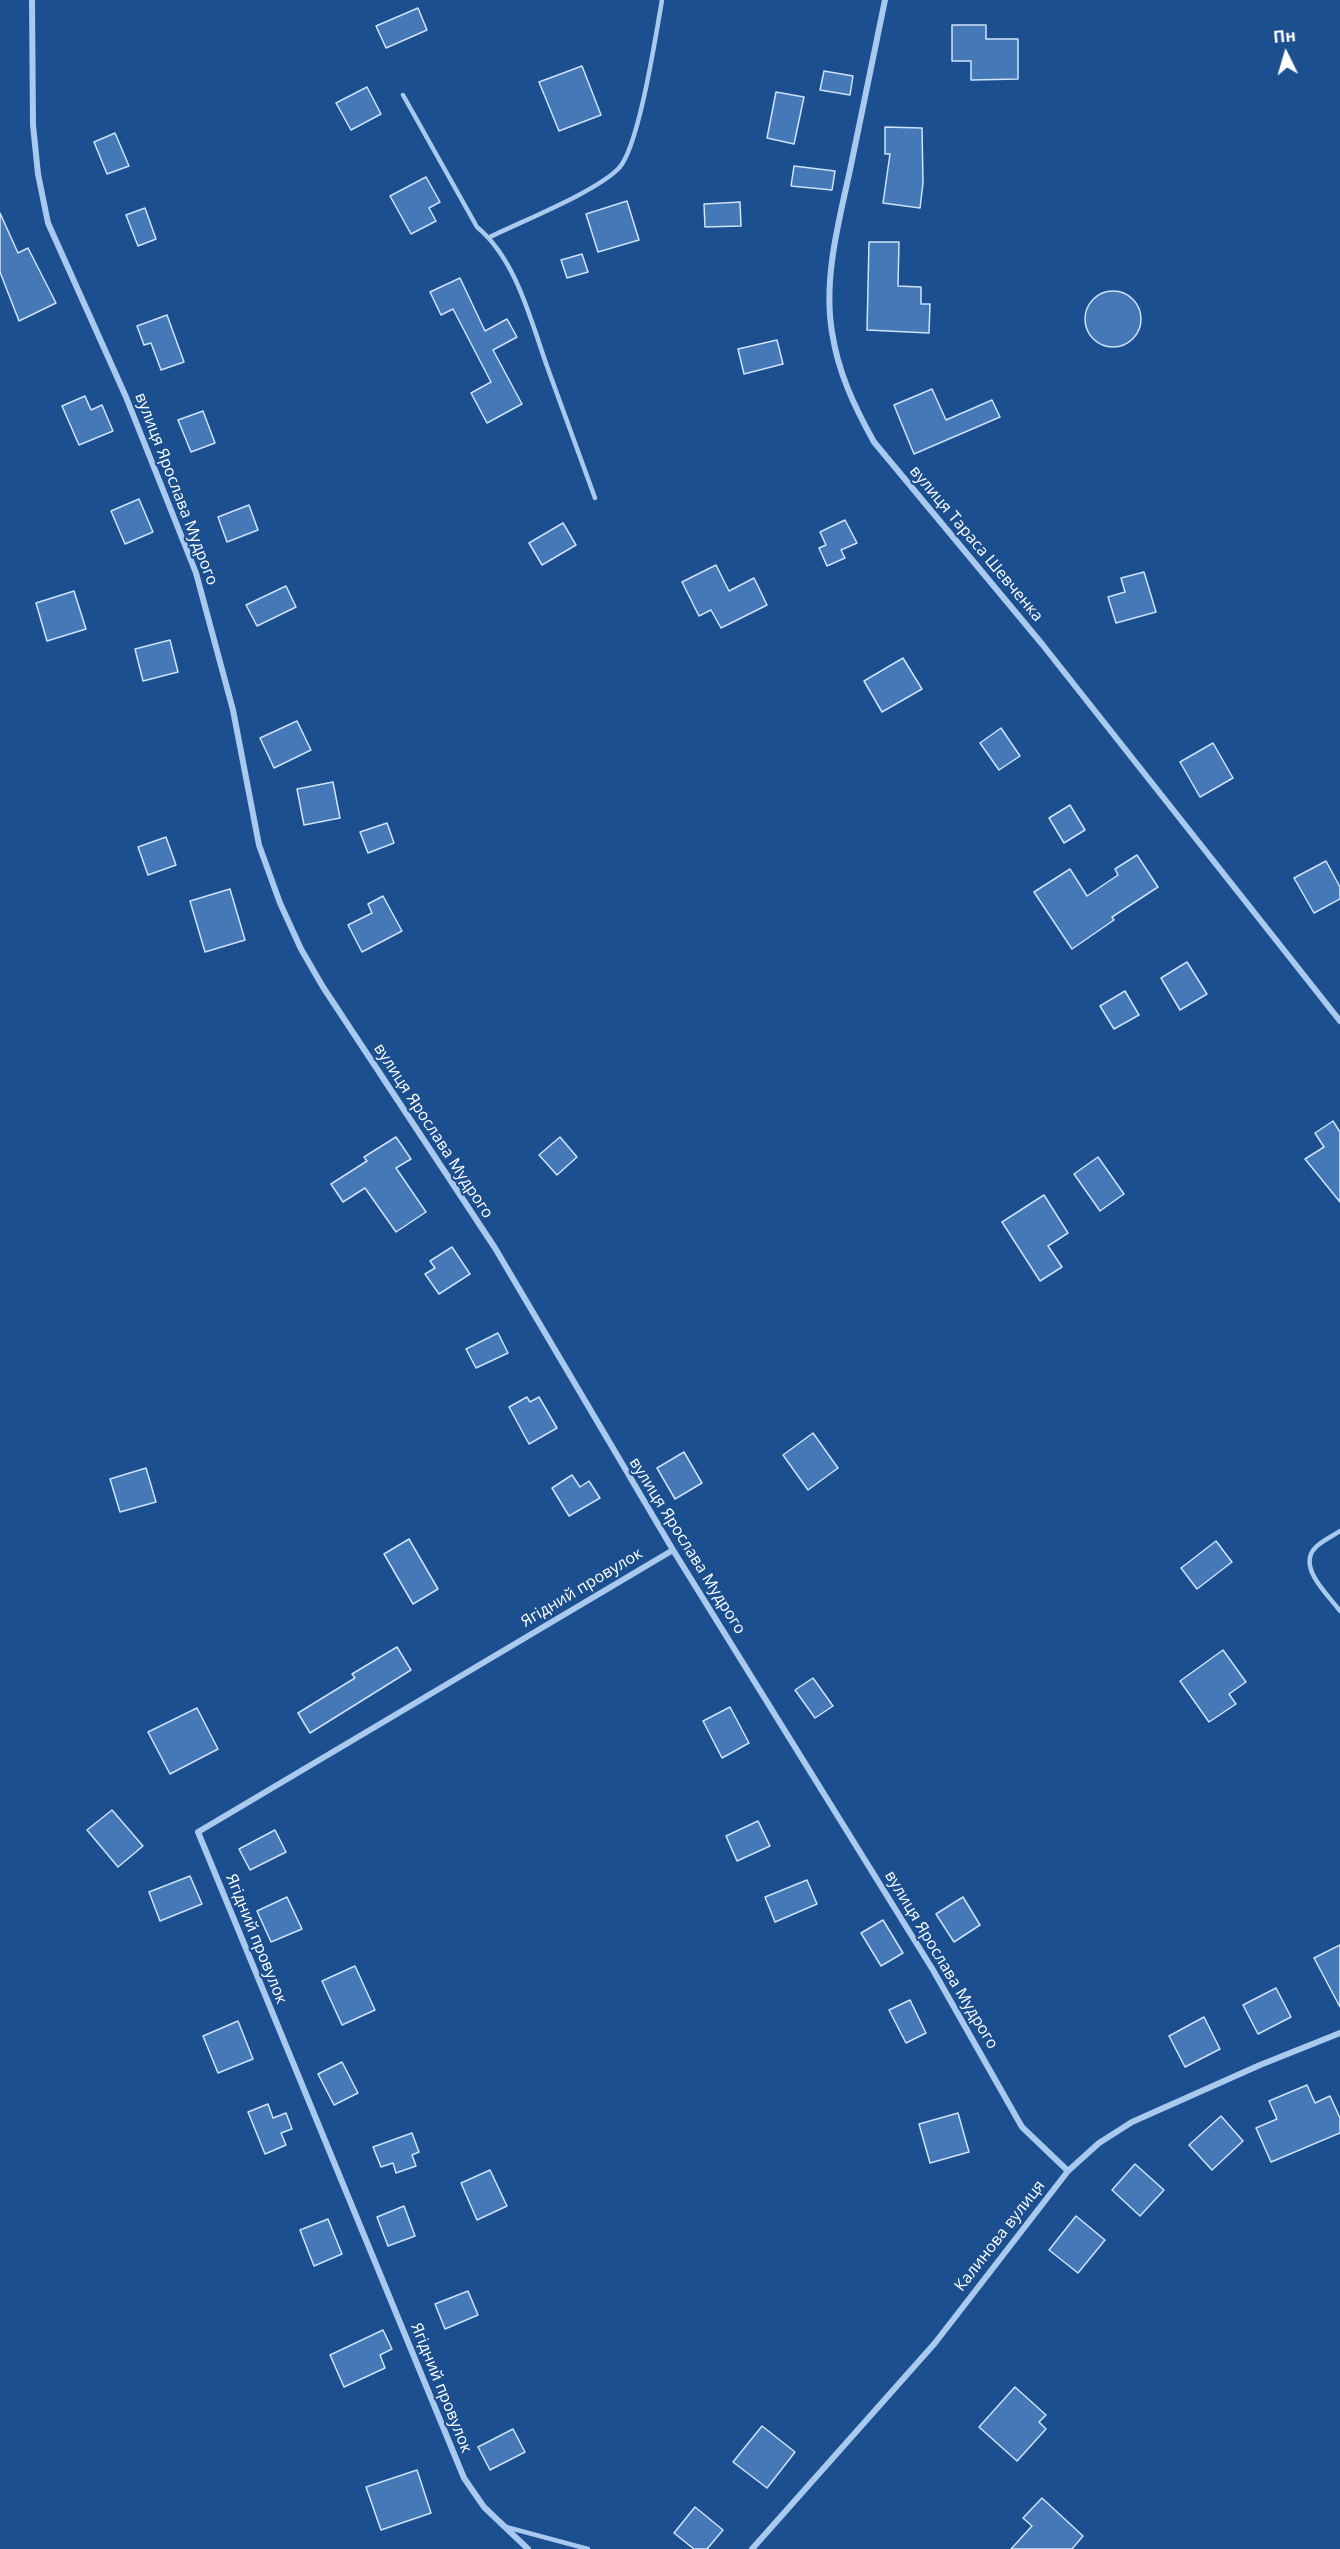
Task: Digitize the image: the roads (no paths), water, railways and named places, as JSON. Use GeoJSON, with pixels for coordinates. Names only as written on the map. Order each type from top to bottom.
{"type":"FeatureCollection","features":[{"type":"Feature","properties":{"kind":"street","name":"вулиця Ярослава Мудрого"},"geometry":{"type":"LineString","coordinates":[[32,0],[33,125],[38,174],[48,223],[126,397],[196,573],[233,710],[259,846],[280,903],[301,949],[323,987],[495,1248],[673,1550],[927,1960],[1022,2127],[1068,2171]]}},
{"type":"Feature","properties":{"kind":"street","name":"вулиця Тараса Шевченка"},"geometry":{"type":"LineString","coordinates":[[885,0],[835,242],[831,285],[831,330],[842,375],[856,410],[874,442],[1042,644],[1340,1022]]}},
{"type":"Feature","properties":{"kind":"street","name":"Ягідний провулок"},"geometry":{"type":"LineString","coordinates":[[528,2549],[484,2507],[464,2478],[198,1832],[673,1550]]}},
{"type":"Feature","properties":{"kind":"street","name":"Калинова вулиця"},"geometry":{"type":"LineString","coordinates":[[752,2549],[935,2343],[1068,2171],[1099,2143],[1132,2122],[1260,2065],[1340,2033]]}},
{"type":"Feature","properties":{"kind":"lane"},"geometry":{"type":"LineString","coordinates":[[490,237],[594,186],[620,167],[633,142],[663,0]]}},
{"type":"Feature","properties":{"kind":"lane"},"geometry":{"type":"LineString","coordinates":[[403,95],[477,227],[490,237],[504,258],[523,299],[595,498]]}},
{"type":"Feature","properties":{"kind":"lane"},"geometry":{"type":"LineString","coordinates":[[1340,1531],[1317,1546],[1311,1554],[1310,1566],[1315,1578],[1340,1611]]}},
{"type":"Feature","properties":{"kind":"lane"},"geometry":{"type":"LineString","coordinates":[[503,2526],[588,2549]]}}]}
